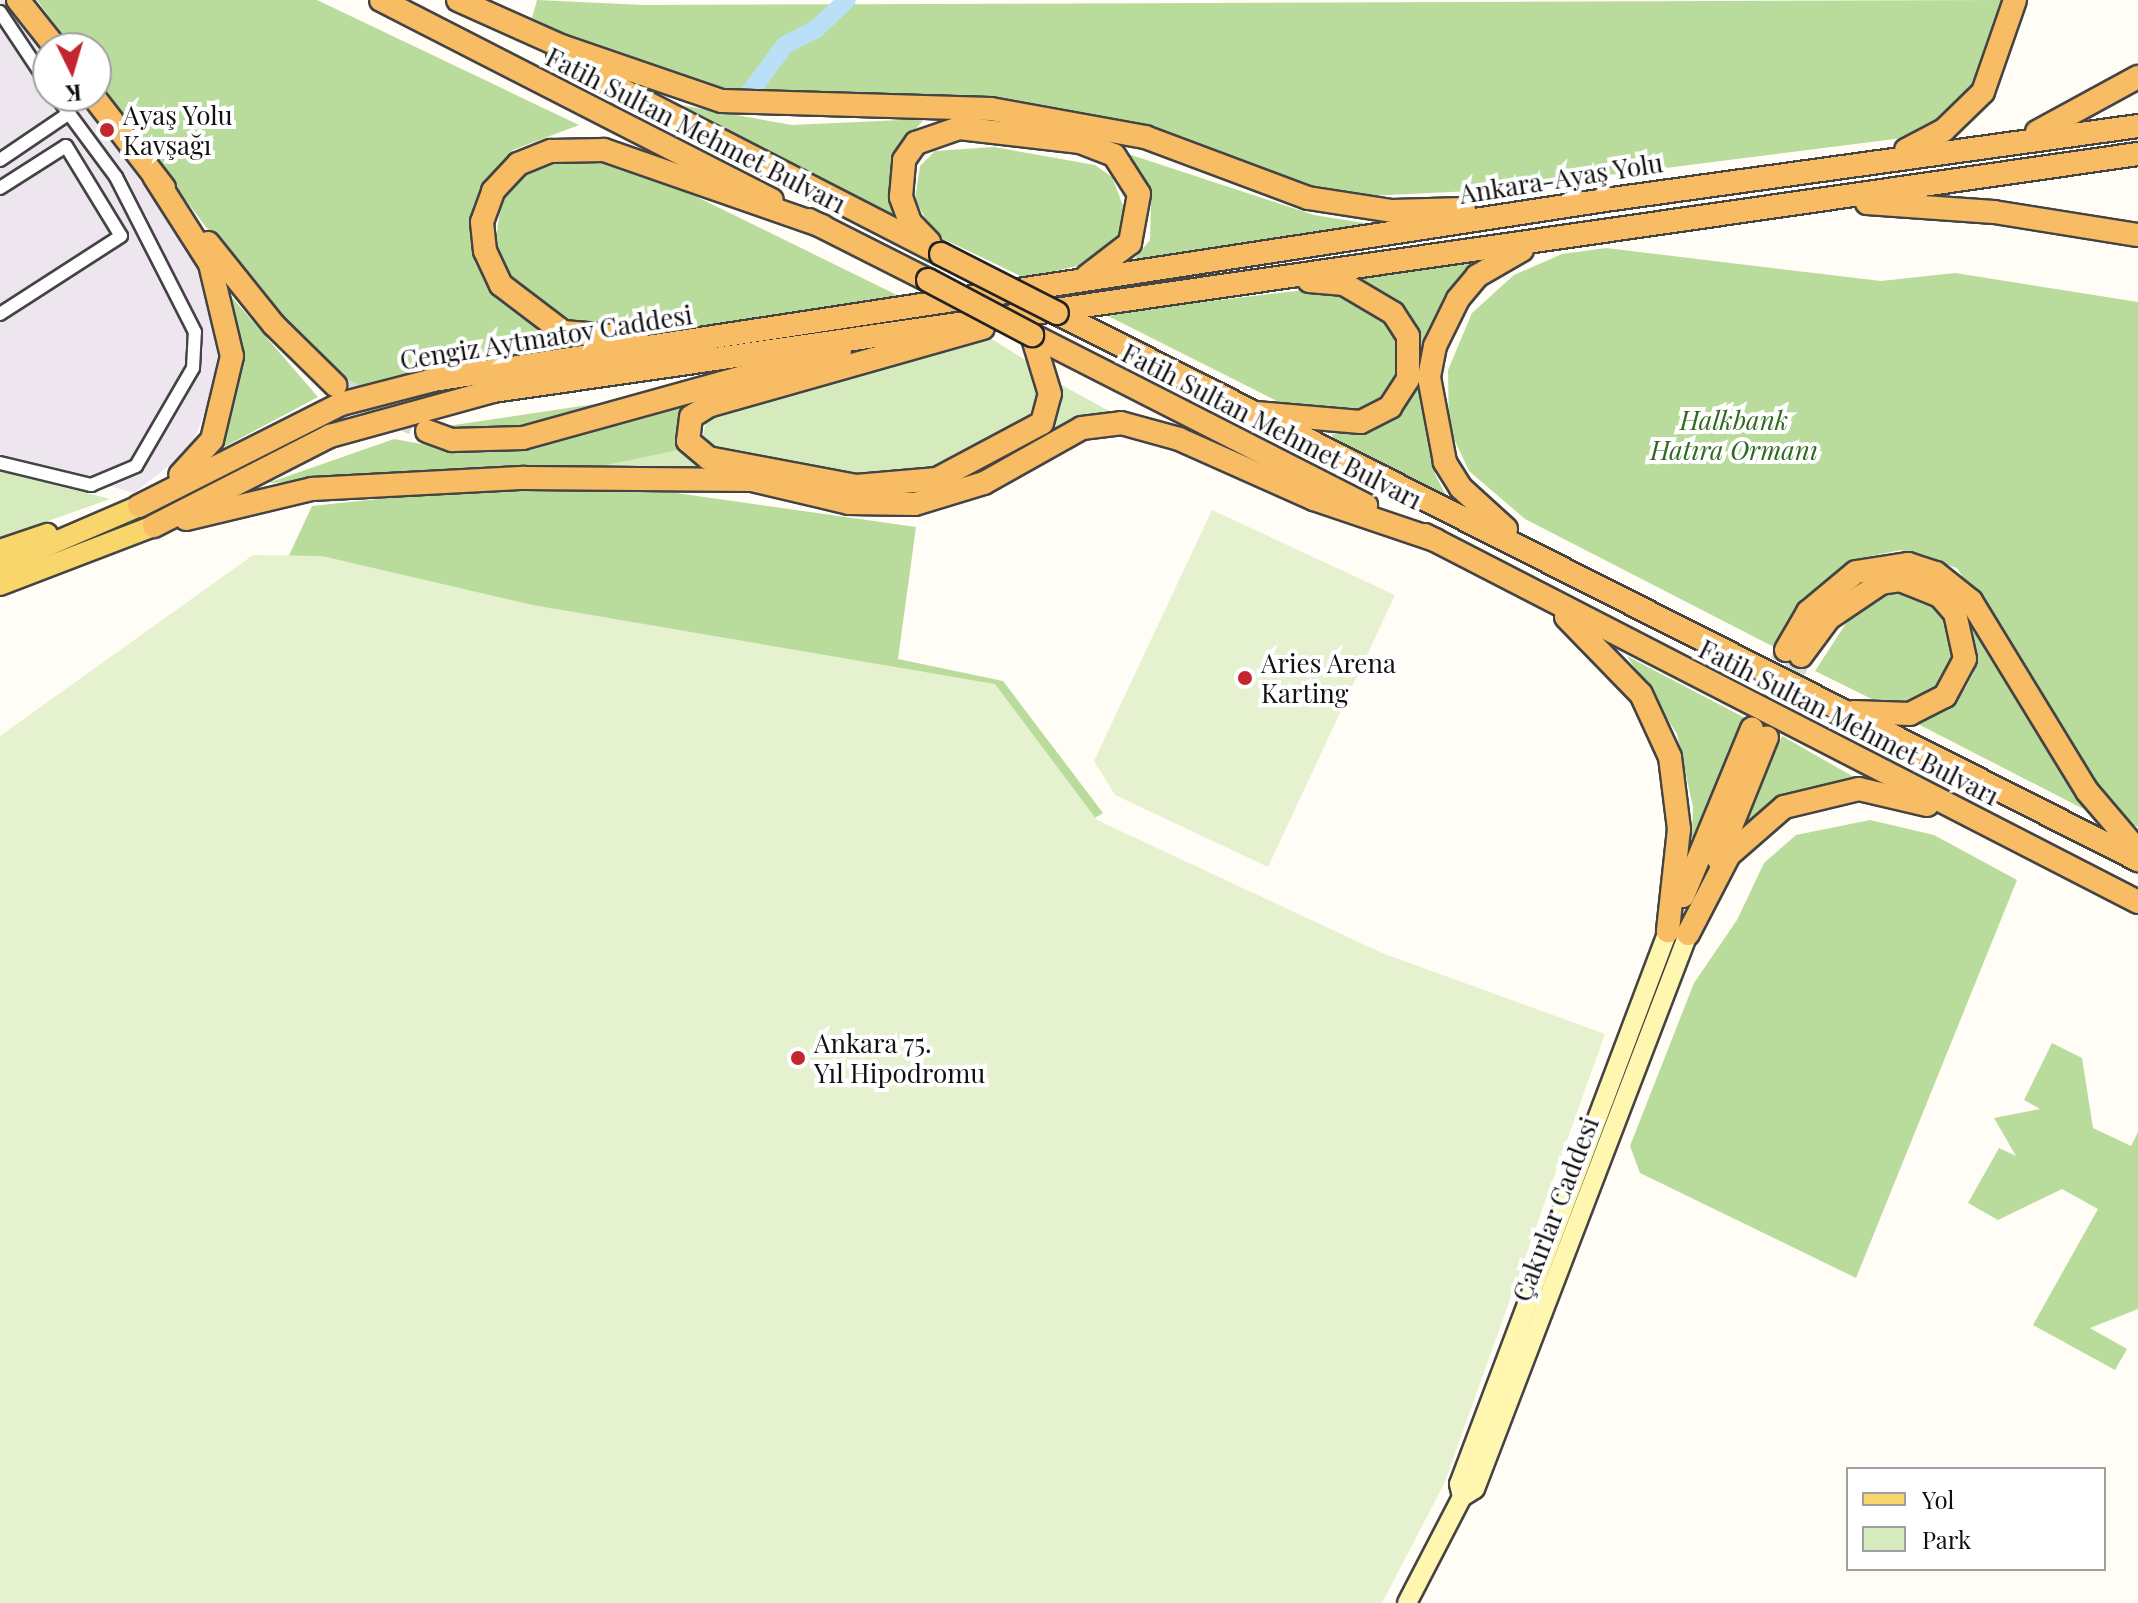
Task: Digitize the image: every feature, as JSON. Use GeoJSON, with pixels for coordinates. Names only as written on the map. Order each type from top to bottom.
{"type":"FeatureCollection","features":[{"type":"Feature","properties":{"kind":"highway"},"geometry":{"type":"LineString","coordinates":[[18,0],[43,32]]}},
{"type":"Feature","properties":{"kind":"highway","name":"Fatih Sultan Mehmet Bulvarı"},"geometry":{"type":"LineString","coordinates":[[381,0],[928,280],[1029,324],[1435,540],[2138,902]]}},
{"type":"Feature","properties":{"kind":"highway","name":"Fatih Sultan Mehmet Bulvarı"},"geometry":{"type":"LineString","coordinates":[[447,0],[1057,313],[2138,860]]}},
{"type":"Feature","properties":{"kind":"highway"},"geometry":{"type":"LineString","coordinates":[[458,0],[602,61],[746,105],[960,106],[1109,128],[1335,203],[1392,211],[1605,200]]}},
{"type":"Feature","properties":{"kind":"highway"},"geometry":{"type":"LineString","coordinates":[[487,0],[602,61]]}},
{"type":"Feature","properties":{"kind":"highway"},"geometry":{"type":"LineString","coordinates":[[1893,157],[1944,130],[1983,92],[2015,0]]}},
{"type":"Feature","properties":{"kind":"highway"},"geometry":{"type":"LineString","coordinates":[[2015,142],[2073,116],[2138,77]]}},
{"type":"Feature","properties":{"kind":"highway"},"geometry":{"type":"LineString","coordinates":[[105,112],[274,325],[335,385]]}},
{"type":"Feature","properties":{"kind":"highway","name":"Ankara-Ayaş Yolu"},"geometry":{"type":"LineString","coordinates":[[994,296],[1893,157],[2138,126]]}},
{"type":"Feature","properties":{"kind":"highway"},"geometry":{"type":"LineString","coordinates":[[941,254],[910,222],[901,197],[904,160],[916,143],[959,128],[1080,142],[1125,166],[1139,202],[1130,243],[1080,281]]}},
{"type":"Feature","properties":{"kind":"highway"},"geometry":{"type":"LineString","coordinates":[[770,332],[603,339],[538,320],[501,285],[488,261],[482,222],[493,191],[535,156],[604,150],[822,226]]}},
{"type":"Feature","properties":{"kind":"highway"},"geometry":{"type":"LineString","coordinates":[[1029,324],[1050,394],[1042,423],[937,479],[856,486],[708,458],[688,441],[691,417],[710,405],[1029,324],[1786,202],[2024,172],[2138,154]]}},
{"type":"Feature","properties":{"kind":"highway"},"geometry":{"type":"LineString","coordinates":[[139,506],[205,453],[232,356],[210,264],[154,176]]}},
{"type":"Feature","properties":{"kind":"highway"},"geometry":{"type":"LineString","coordinates":[[1786,202],[1954,208],[2138,235]]}},
{"type":"Feature","properties":{"kind":"highway"},"geometry":{"type":"LineString","coordinates":[[1542,557],[1461,488],[1435,435],[1429,377],[1445,322],[1477,276],[1522,250],[1577,235]]}},
{"type":"Feature","properties":{"kind":"highway"},"geometry":{"type":"LineString","coordinates":[[1029,324],[1328,281],[1361,291],[1401,321],[1411,349],[1408,379],[1376,417],[1340,424],[1256,413]]}},
{"type":"Feature","properties":{"kind":"highway","name":"Cengiz Aytmatov Caddesi"},"geometry":{"type":"LineString","coordinates":[[139,506],[365,396],[487,370],[770,332],[994,296]]}},
{"type":"Feature","properties":{"kind":"highway","name":"Cengiz Aytmatov Caddesi"},"geometry":{"type":"LineString","coordinates":[[144,530],[330,436],[423,405],[918,326],[1029,324]]}},
{"type":"Feature","properties":{"kind":"highway"},"geometry":{"type":"LineString","coordinates":[[427,431],[474,441],[523,438],[918,326]]}},
{"type":"Feature","properties":{"kind":"highway"},"geometry":{"type":"LineString","coordinates":[[144,530],[282,493],[525,478],[752,480],[849,503],[915,504],[984,483],[1082,428],[1121,423],[1179,439],[1314,499],[1435,540]]}},
{"type":"Feature","properties":{"kind":"highway"},"geometry":{"type":"LineString","coordinates":[[1844,711],[1910,714],[1945,696],[1965,659],[1955,613],[1920,585],[1881,583],[1829,618],[1794,653],[1808,612],[1856,572],[1908,564],[1936,573],[1971,601],[2087,791],[2138,851]]}},
{"type":"Feature","properties":{"kind":"highway"},"geometry":{"type":"LineString","coordinates":[[1538,592],[1618,666],[1660,726],[1679,829],[1678,932]]}},
{"type":"Feature","properties":{"kind":"highway"},"geometry":{"type":"LineString","coordinates":[[1678,932],[1760,733]]}},
{"type":"Feature","properties":{"kind":"highway"},"geometry":{"type":"LineString","coordinates":[[1678,932],[1738,845],[1764,819],[1809,796],[1883,792],[1980,821]]}},
{"type":"Feature","properties":{"kind":"main road","name":"Cengiz Aytmatov Caddesi"},"geometry":{"type":"LineString","coordinates":[[0,550],[87,529],[139,506]]}},
{"type":"Feature","properties":{"kind":"main road","name":"Cengiz Aytmatov Caddesi"},"geometry":{"type":"LineString","coordinates":[[0,585],[56,554],[87,529]]}},
{"type":"Feature","properties":{"kind":"main road","name":"Cengiz Aytmatov Caddesi"},"geometry":{"type":"LineString","coordinates":[[0,566],[144,530]]}},
{"type":"Feature","properties":{"kind":"main road","name":"Cengiz Aytmatov Caddesi"},"geometry":{"type":"LineString","coordinates":[[0,598],[107,556],[144,530]]}},
{"type":"Feature","properties":{"kind":"main road","name":"Çakırlar Caddesi"},"geometry":{"type":"LineString","coordinates":[[1462,1497],[1459,1484],[1635,1019],[1678,932]]}},
{"type":"Feature","properties":{"kind":"main road","name":"Çakırlar Caddesi"},"geometry":{"type":"LineString","coordinates":[[1407,1603],[1462,1497],[1475,1489],[1654,1025],[1678,932]]}},
{"type":"Feature","properties":{"kind":"main road"},"geometry":{"type":"LineString","coordinates":[[1635,1019],[1654,1025]]}},
{"type":"Feature","properties":{"kind":"street"},"geometry":{"type":"LineString","coordinates":[[0,12],[32,60]]}},
{"type":"Feature","properties":{"kind":"street"},"geometry":{"type":"LineString","coordinates":[[0,160],[68,114],[116,177],[195,332],[193,368],[136,466],[91,485],[0,463]]}},
{"type":"Feature","properties":{"kind":"street"},"geometry":{"type":"LineString","coordinates":[[0,188],[66,146],[96,190],[121,236],[0,314]]}},
{"type":"Feature","properties":{"kind":"street"},"geometry":{"type":"LineString","coordinates":[[96,190],[116,177]]}},
{"type":"Feature","properties":{"kind":"shaded area"},"geometry":{"type":"Polygon","coordinates":[[[0,0],[9,0],[32,32],[32,112],[91,112],[182,238],[208,283],[221,328],[215,384],[191,449],[134,493],[0,454],[0,0]]]}},
{"type":"Feature","properties":{"kind":"green space"},"geometry":{"type":"Polygon","coordinates":[[[37,0],[317,0],[579,125],[513,150],[481,190],[473,217],[477,261],[490,286],[528,322],[573,343],[575,352],[348,389],[268,310],[112,101],[112,32],[60,32],[37,0]]]}},
{"type":"Feature","properties":{"kind":"green space"},"geometry":{"type":"Polygon","coordinates":[[[537,0],[644,5],[2005,0],[1984,68],[1952,114],[1919,136],[1492,190],[1347,197],[1150,132],[740,95],[603,52],[532,18],[537,0]]]}},
{"type":"Feature","properties":{"kind":"green space"},"geometry":{"type":"Polygon","coordinates":[[[669,103],[792,125],[924,119],[903,145],[892,200],[897,220],[669,103]]]}},
{"type":"Feature","properties":{"kind":"green space"},"geometry":{"type":"Polygon","coordinates":[[[994,147],[1095,165],[1112,177],[1129,221],[1103,260],[1025,278],[935,235],[915,200],[920,166],[935,151],[994,147]]]}},
{"type":"Feature","properties":{"kind":"green space"},"geometry":{"type":"Polygon","coordinates":[[[1110,148],[1314,215],[1370,224],[1131,263],[1150,240],[1151,201],[1143,178],[1110,148]]]}},
{"type":"Feature","properties":{"kind":"green space"},"geometry":{"type":"Polygon","coordinates":[[[572,156],[638,168],[903,298],[730,328],[581,329],[540,310],[504,272],[495,246],[502,196],[517,178],[572,156]]]}},
{"type":"Feature","properties":{"kind":"green space","name":"Halkbank Hatıra Ormanı"},"geometry":{"type":"Polygon","coordinates":[[[1606,248],[1881,281],[1955,273],[2138,302],[2138,827],[2113,815],[1957,568],[1901,550],[1856,559],[1803,598],[1774,647],[1525,519],[1469,471],[1449,428],[1448,370],[1472,313],[1514,275],[1562,254],[1606,248]]]}},
{"type":"Feature","properties":{"kind":"green space"},"geometry":{"type":"Polygon","coordinates":[[[1470,262],[1473,272],[1424,385],[1435,474],[1451,505],[1335,447],[1332,434],[1378,425],[1406,407],[1417,375],[1415,343],[1353,280],[1470,262]]]}},
{"type":"Feature","properties":{"kind":"green space"},"geometry":{"type":"Polygon","coordinates":[[[1321,288],[1365,300],[1394,329],[1401,349],[1397,375],[1372,409],[1332,416],[1293,409],[1104,314],[1321,288]]]}},
{"type":"Feature","properties":{"kind":"green space"},"geometry":{"type":"Polygon","coordinates":[[[229,294],[318,397],[222,448],[234,395],[229,294]]]}},
{"type":"Feature","properties":{"kind":"green space"},"geometry":{"type":"Polygon","coordinates":[[[987,336],[1036,367],[1040,413],[937,472],[863,481],[718,451],[703,435],[707,417],[987,336]]]}},
{"type":"Feature","properties":{"kind":"green space"},"geometry":{"type":"Polygon","coordinates":[[[1058,383],[1118,416],[920,496],[579,471],[683,449],[909,490],[1058,406],[1058,383]]]}},
{"type":"Feature","properties":{"kind":"green space"},"geometry":{"type":"Polygon","coordinates":[[[662,394],[511,431],[434,428],[662,394]]]}},
{"type":"Feature","properties":{"kind":"green space"},"geometry":{"type":"Polygon","coordinates":[[[689,402],[679,417],[683,449],[579,471],[268,483],[394,439],[444,448],[689,402]]]}},
{"type":"Feature","properties":{"kind":"green space"},"geometry":{"type":"Polygon","coordinates":[[[0,471],[110,499],[0,538],[0,471]]]}},
{"type":"Feature","properties":{"kind":"green space"},"geometry":{"type":"Polygon","coordinates":[[[641,488],[916,527],[898,659],[1003,681],[1103,813],[1018,865],[272,592],[312,506],[455,491],[641,488]]]}},
{"type":"Feature","properties":{"kind":"green space","name":"Aries Arena Karting"},"geometry":{"type":"Polygon","coordinates":[[[1212,510],[1395,595],[1268,867],[1115,795],[1094,761],[1212,510]]]}},
{"type":"Feature","properties":{"kind":"green space","name":"Ankara 75. Yıl Hipodromu"},"geometry":{"type":"Polygon","coordinates":[[[253,555],[322,556],[533,605],[995,684],[1097,820],[1382,953],[1605,1034],[1444,1484],[1382,1603],[0,1603],[0,736],[253,555]]]}},
{"type":"Feature","properties":{"kind":"green space"},"geometry":{"type":"Polygon","coordinates":[[[1888,592],[1914,593],[1940,605],[1957,646],[1945,688],[1916,704],[1884,705],[1815,671],[1852,614],[1888,592]]]}},
{"type":"Feature","properties":{"kind":"green space"},"geometry":{"type":"Polygon","coordinates":[[[1973,621],[2095,815],[1916,723],[1946,710],[1966,687],[1974,672],[1973,621]]]}},
{"type":"Feature","properties":{"kind":"green space"},"geometry":{"type":"Polygon","coordinates":[[[1627,656],[1747,719],[1691,854],[1693,807],[1677,734],[1627,656]]]}},
{"type":"Feature","properties":{"kind":"green space"},"geometry":{"type":"Polygon","coordinates":[[[1782,736],[1868,785],[1832,787],[1739,839],[1782,736]]]}},
{"type":"Feature","properties":{"kind":"green space"},"geometry":{"type":"Polygon","coordinates":[[[1870,820],[1934,835],[2017,880],[1856,1278],[1640,1173],[1630,1146],[1694,983],[1737,920],[1764,863],[1796,835],[1870,820]]]}},
{"type":"Feature","properties":{"kind":"green space"},"geometry":{"type":"Polygon","coordinates":[[[2052,1043],[2082,1058],[2093,1128],[2131,1146],[2138,1132],[2138,1309],[2090,1328],[2127,1349],[2115,1370],[2033,1325],[2098,1209],[2062,1189],[1998,1220],[1968,1203],[1999,1148],[2016,1156],[1994,1118],[2040,1109],[2024,1100],[2052,1043]]]}},
{"type":"Feature","properties":{"kind":"waterway"},"geometry":{"type":"LineString","coordinates":[[747,96],[785,45],[816,29],[847,0]]}},
{"type":"Feature","properties":{"kind":"tunnel"},"geometry":{"type":"LineString","coordinates":[[335,385],[427,431]]}},
{"type":"Feature","properties":{"kind":"tunnel"},"geometry":{"type":"LineString","coordinates":[[1755,723],[1786,650]]}},
{"type":"Feature","properties":{"kind":"tunnel"},"geometry":{"type":"LineString","coordinates":[[1769,732],[1801,656]]}},
{"type":"Feature","properties":{"kind":"place","name":"Ayaş Yolu Kavşağı"},"geometry":{"type":"Point","coordinates":[107,130]}},
{"type":"Feature","properties":{"kind":"place","name":"Aries Arena Karting"},"geometry":{"type":"Point","coordinates":[1245,678]}},
{"type":"Feature","properties":{"kind":"place","name":"Ankara 75. Yıl Hipodromu"},"geometry":{"type":"Point","coordinates":[798,1058]}}]}
